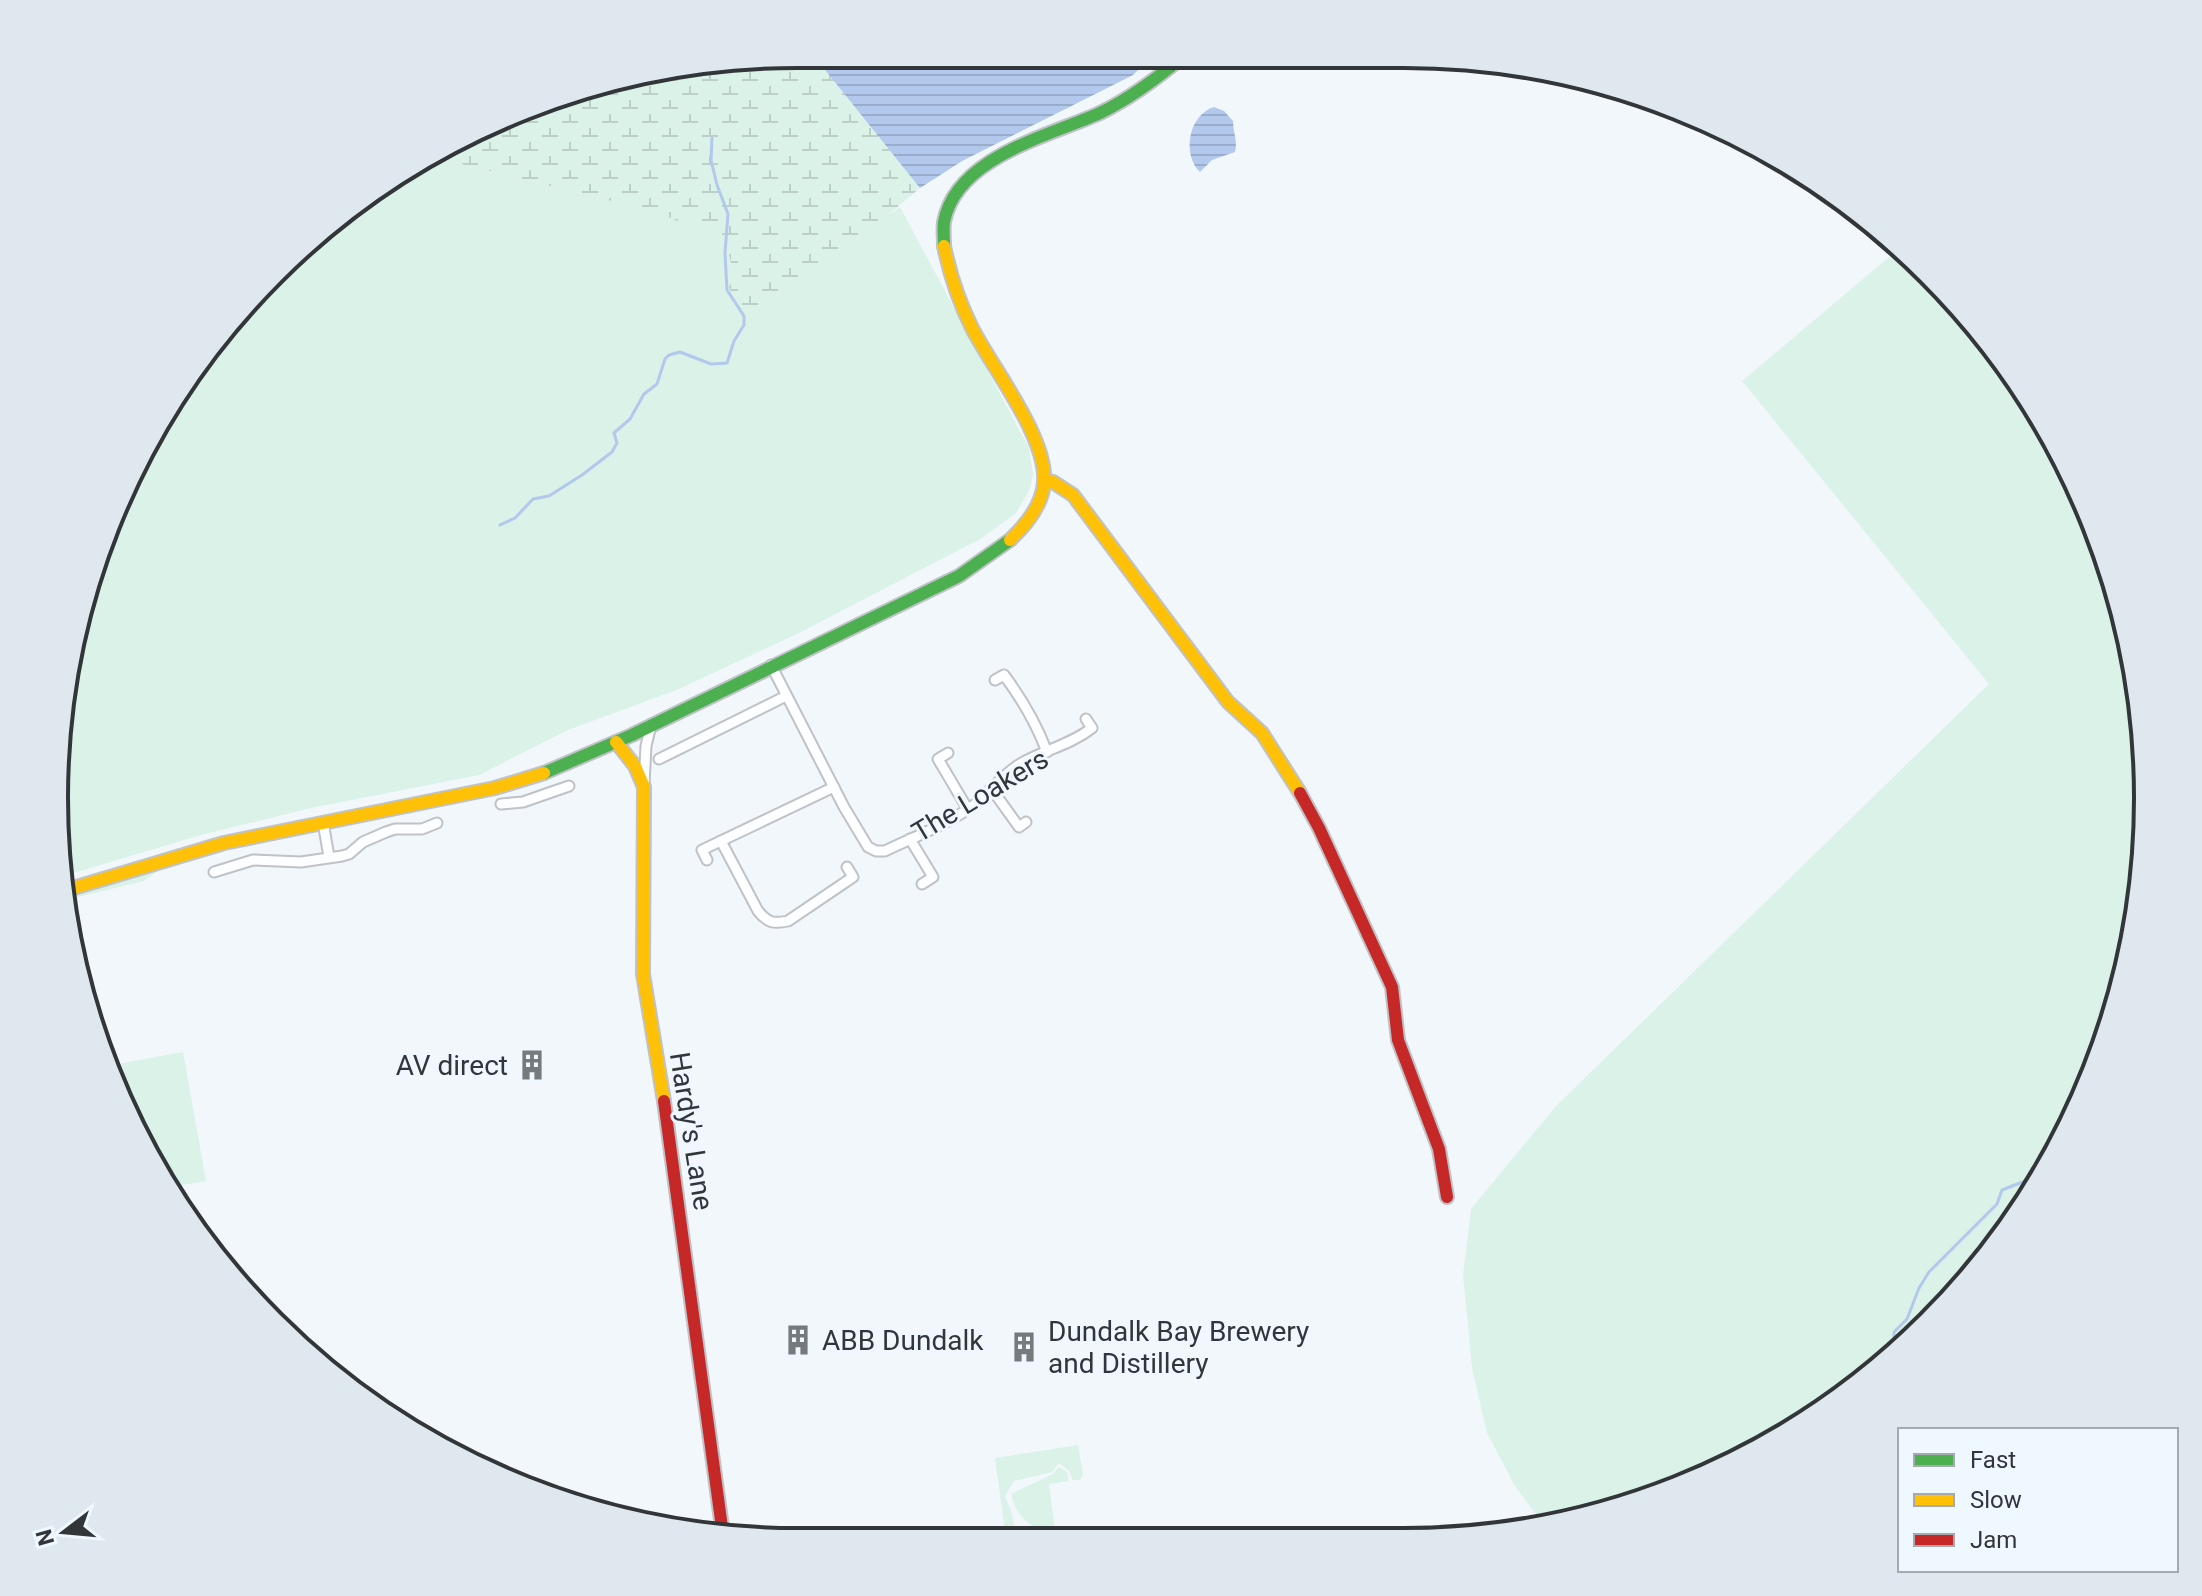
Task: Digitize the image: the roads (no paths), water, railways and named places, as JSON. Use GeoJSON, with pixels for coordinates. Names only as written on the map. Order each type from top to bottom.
{"type":"FeatureCollection","features":[{"type":"Feature","properties":{"kind":"main road"},"geometry":{"type":"LineString","coordinates":[[74,888],[224,843],[495,788],[539,774],[616,742],[959,576],[981,562],[1001,547],[1033,513],[1041,498],[1044,481],[1038,448],[981,342],[954,284],[942,240],[944,216],[968,179],[991,162],[1016,148],[1100,113],[1149,84],[1169,68]]}},
{"type":"Feature","properties":{"kind":"main road"},"geometry":{"type":"LineString","coordinates":[[1044,481],[1053,482],[1073,495],[1228,702],[1262,733],[1285,766],[1319,828],[1392,987],[1398,1040],[1439,1149],[1447,1197]]}},
{"type":"Feature","properties":{"kind":"main road"},"geometry":{"type":"LineString","coordinates":[[616,742],[635,766],[644,787]]}},
{"type":"Feature","properties":{"kind":"main road","name":"Hardy's Lane"},"geometry":{"type":"LineString","coordinates":[[644,787],[643,974],[671,1145],[721,1524]]}},
{"type":"Feature","properties":{"kind":"street","name":"The Loakers"},"geometry":{"type":"LineString","coordinates":[[771,665],[834,787],[868,847],[876,851],[885,851],[967,808],[1017,766],[1071,742],[1092,728],[1086,719]]}},
{"type":"Feature","properties":{"kind":"street"},"geometry":{"type":"LineString","coordinates":[[995,680],[1004,675],[1016,690],[1037,726],[1047,752]]}},
{"type":"Feature","properties":{"kind":"street"},"geometry":{"type":"LineString","coordinates":[[659,759],[786,696]]}},
{"type":"Feature","properties":{"kind":"street"},"geometry":{"type":"LineString","coordinates":[[644,787],[646,746],[651,725]]}},
{"type":"Feature","properties":{"kind":"street"},"geometry":{"type":"LineString","coordinates":[[948,753],[938,759],[967,808]]}},
{"type":"Feature","properties":{"kind":"street"},"geometry":{"type":"LineString","coordinates":[[539,774],[542,795]]}},
{"type":"Feature","properties":{"kind":"street"},"geometry":{"type":"LineString","coordinates":[[501,804],[523,802],[569,786]]}},
{"type":"Feature","properties":{"kind":"street"},"geometry":{"type":"LineString","coordinates":[[707,860],[702,850],[834,787]]}},
{"type":"Feature","properties":{"kind":"street"},"geometry":{"type":"LineString","coordinates":[[991,788],[1019,827],[1026,822]]}},
{"type":"Feature","properties":{"kind":"street"},"geometry":{"type":"LineString","coordinates":[[323,822],[329,857]]}},
{"type":"Feature","properties":{"kind":"street"},"geometry":{"type":"LineString","coordinates":[[214,872],[253,860],[301,862],[349,854],[363,842],[395,829],[422,829],[437,823]]}},
{"type":"Feature","properties":{"kind":"street"},"geometry":{"type":"LineString","coordinates":[[910,839],[933,877],[922,884]]}},
{"type":"Feature","properties":{"kind":"street"},"geometry":{"type":"LineString","coordinates":[[721,841],[758,911],[766,921],[775,923],[788,921],[853,877],[847,867]]}},
{"type":"Feature","properties":{"kind":"water"},"geometry":{"type":"Polygon","coordinates":[[[824,68],[1140,68],[1133,75],[962,161],[920,188],[824,68]]]}},
{"type":"Feature","properties":{"kind":"water"},"geometry":{"type":"Polygon","coordinates":[[[1214,107],[1224,111],[1233,121],[1235,152],[1212,160],[1200,172],[1191,156],[1190,136],[1198,118],[1214,107]]]}},
{"type":"Feature","properties":{"kind":"waterway"},"geometry":{"type":"LineString","coordinates":[[500,525],[515,518],[533,499],[549,496],[612,452],[617,443],[614,433],[630,419],[644,394],[657,384],[669,355],[680,352],[711,364],[727,363],[734,341],[744,325],[744,316],[727,290],[725,253],[728,214],[711,160],[712,138]]}},
{"type":"Feature","properties":{"kind":"waterway"},"geometry":{"type":"LineString","coordinates":[[1894,1339],[1894,1332],[1907,1319],[1929,1272],[1997,1204],[2002,1190],[2025,1181]]}},
{"type":"Feature","properties":{"kind":"place","name":"AV direct"},"geometry":{"type":"Point","coordinates":[532,1065]}},
{"type":"Feature","properties":{"kind":"place","name":"ABB Dundalk"},"geometry":{"type":"Point","coordinates":[798,1340]}},
{"type":"Feature","properties":{"kind":"place","name":"Dundalk Bay Brewery and Distillery"},"geometry":{"type":"Point","coordinates":[1024,1347]}}]}
